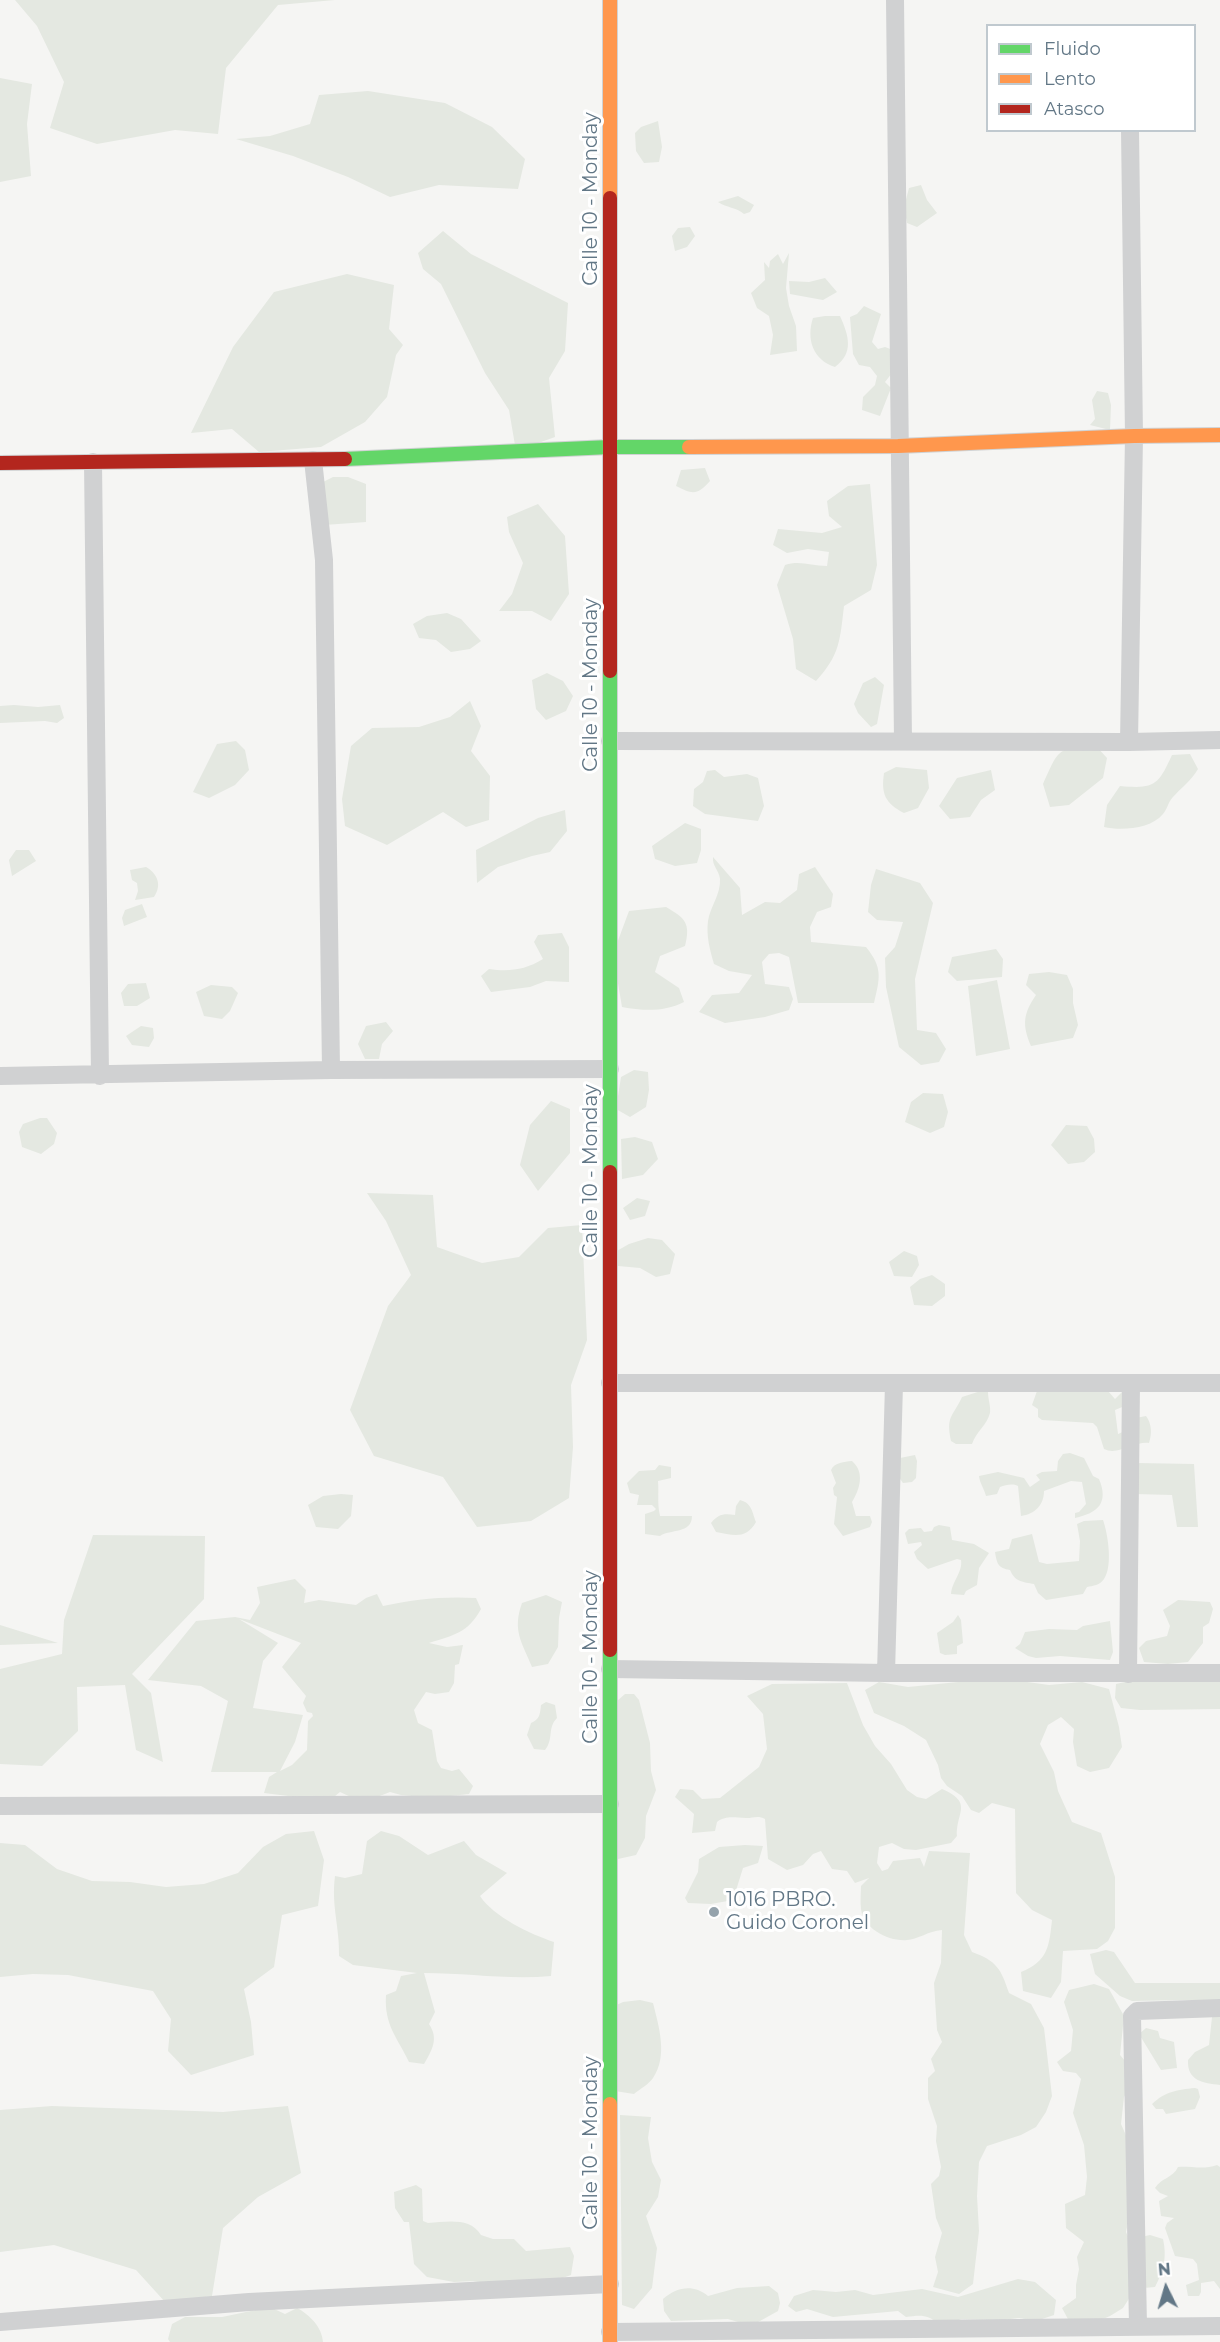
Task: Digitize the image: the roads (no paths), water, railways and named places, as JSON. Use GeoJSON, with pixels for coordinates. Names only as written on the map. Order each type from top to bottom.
{"type":"FeatureCollection","features":[{"type":"Feature","properties":{"kind":"street","name":"Calle 10 - Monday"},"geometry":{"type":"LineString","coordinates":[[610,0],[610,2337]]}},
{"type":"Feature","properties":{"kind":"street"},"geometry":{"type":"LineString","coordinates":[[895,0],[898,446],[903,741]]}},
{"type":"Feature","properties":{"kind":"street"},"geometry":{"type":"LineString","coordinates":[[1129,742],[1134,436],[1130,132]]}},
{"type":"Feature","properties":{"kind":"street"},"geometry":{"type":"LineString","coordinates":[[0,462],[313,460],[610,447],[898,446],[1134,436],[1220,435]]}},
{"type":"Feature","properties":{"kind":"street"},"geometry":{"type":"LineString","coordinates":[[313,460],[324,561],[331,1070]]}},
{"type":"Feature","properties":{"kind":"street"},"geometry":{"type":"LineString","coordinates":[[93,462],[100,1076]]}},
{"type":"Feature","properties":{"kind":"street"},"geometry":{"type":"LineString","coordinates":[[610,741],[1129,742],[1220,740]]}},
{"type":"Feature","properties":{"kind":"street"},"geometry":{"type":"LineString","coordinates":[[0,1076],[100,1076],[331,1070],[610,1070]]}},
{"type":"Feature","properties":{"kind":"street"},"geometry":{"type":"LineString","coordinates":[[610,1383],[1220,1383]]}},
{"type":"Feature","properties":{"kind":"street"},"geometry":{"type":"LineString","coordinates":[[886,1673],[894,1384]]}},
{"type":"Feature","properties":{"kind":"street"},"geometry":{"type":"LineString","coordinates":[[1128,1674],[1131,1384]]}},
{"type":"Feature","properties":{"kind":"street"},"geometry":{"type":"LineString","coordinates":[[610,1669],[886,1673],[1220,1673]]}},
{"type":"Feature","properties":{"kind":"street"},"geometry":{"type":"LineString","coordinates":[[0,1806],[610,1804]]}},
{"type":"Feature","properties":{"kind":"street"},"geometry":{"type":"LineString","coordinates":[[1138,2326],[1132,2016],[1137,2011],[1220,2008]]}},
{"type":"Feature","properties":{"kind":"street"},"geometry":{"type":"LineString","coordinates":[[0,2322],[249,2302],[610,2284]]}},
{"type":"Feature","properties":{"kind":"street"},"geometry":{"type":"LineString","coordinates":[[610,2337],[1220,2326]]}},
{"type":"Feature","properties":{"kind":"place","name":"1016 PBRO. Guido Coronel"},"geometry":{"type":"Point","coordinates":[714,1912]}}]}
